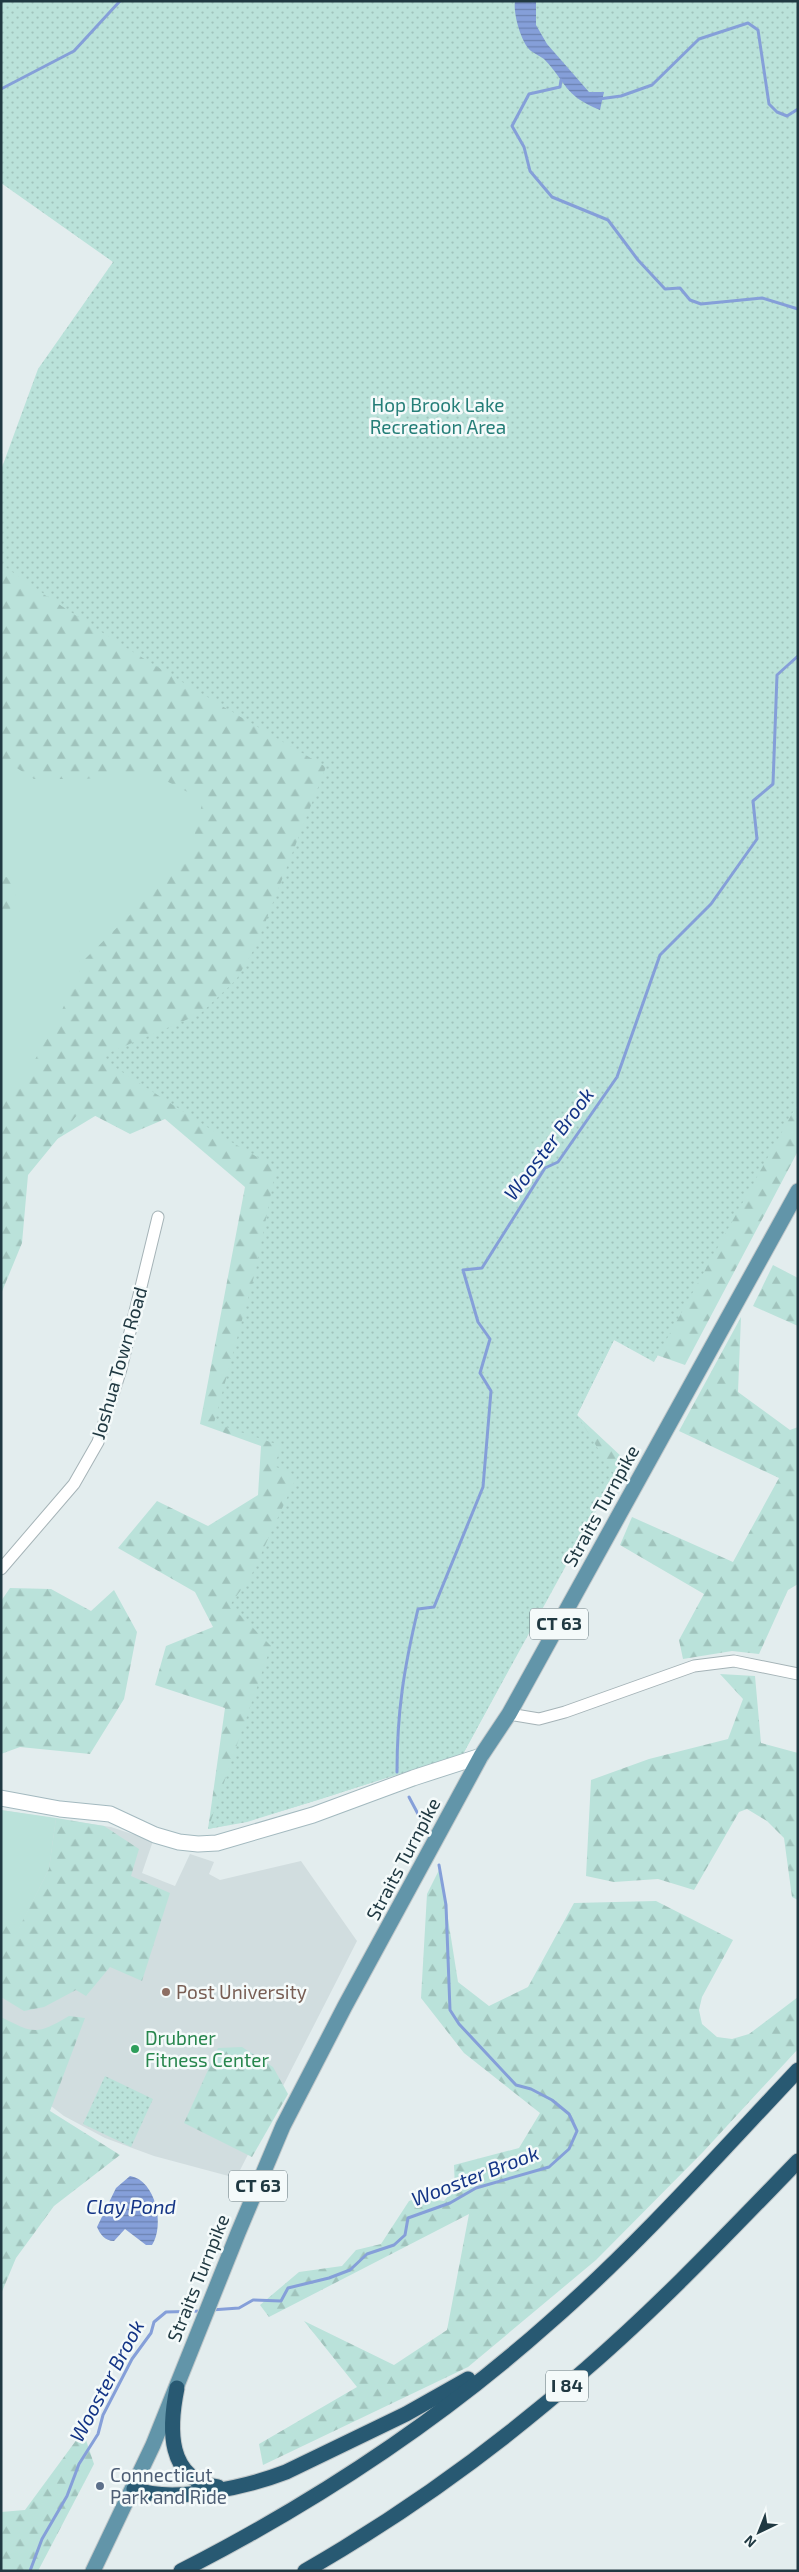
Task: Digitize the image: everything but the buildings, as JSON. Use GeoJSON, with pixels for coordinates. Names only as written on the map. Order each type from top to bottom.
{"type":"FeatureCollection","features":[{"type":"Feature","properties":{"kind":"highway"},"geometry":{"type":"LineString","coordinates":[[181,2571],[251,2534],[368,2463],[442,2410],[550,2323],[649,2228],[798,2070]]}},
{"type":"Feature","properties":{"kind":"highway","name":"I 84"},"geometry":{"type":"LineString","coordinates":[[305,2571],[362,2537],[439,2485],[515,2428],[602,2355],[657,2304],[798,2161]]}},
{"type":"Feature","properties":{"kind":"highway"},"geometry":{"type":"LineString","coordinates":[[134,2489],[153,2494],[202,2492],[247,2485],[286,2472],[431,2401],[476,2374],[550,2323]]}},
{"type":"Feature","properties":{"kind":"highway"},"geometry":{"type":"LineString","coordinates":[[177,2388],[173,2433],[177,2456],[182,2467],[189,2476],[207,2485],[247,2485]]}},
{"type":"Feature","properties":{"kind":"highway"},"geometry":{"type":"LineString","coordinates":[[322,2571],[439,2485]]}},
{"type":"Feature","properties":{"kind":"main road","name":"Straits Turnpike"},"geometry":{"type":"LineString","coordinates":[[93,2571],[134,2489],[280,2134],[302,2088],[481,1756],[510,1714],[798,1191]]}},
{"type":"Feature","properties":{"kind":"street","name":"Joshua Town Road"},"geometry":{"type":"LineString","coordinates":[[1,1569],[74,1484],[98,1442],[121,1369],[158,1217]]}},
{"type":"Feature","properties":{"kind":"street"},"geometry":{"type":"LineString","coordinates":[[510,1714],[539,1719],[565,1712],[694,1666],[734,1661],[798,1674]]}},
{"type":"Feature","properties":{"kind":"street"},"geometry":{"type":"LineString","coordinates":[[1,1798],[65,1809],[106,1813],[164,1838],[192,1844],[227,1841],[313,1815],[413,1778],[481,1756]]}},
{"type":"Feature","properties":{"kind":"shaded area","name":"Post University"},"geometry":{"type":"Polygon","coordinates":[[[1,1810],[111,1827],[153,1841],[142,1873],[175,1886],[190,1854],[214,1862],[209,1874],[220,1880],[301,1861],[357,1941],[236,2178],[154,2156],[105,2138],[64,2116],[26,2087],[1,2131],[1,1810]]]}},
{"type":"Feature","properties":{"kind":"green space","name":"Hop Brook Lake Recreation Area"},"geometry":{"type":"Polygon","coordinates":[[[1,1],[798,1],[798,1103],[654,1362],[614,1340],[577,1415],[615,1476],[463,1754],[247,1822],[208,1829],[271,1646],[230,1605],[251,1576],[297,1476],[274,1466],[282,1446],[214,1423],[256,1269],[276,1168],[221,1136],[99,1057],[200,1014],[236,980],[256,946],[326,767],[121,644],[40,592],[1,564],[1,470],[38,369],[113,262],[1,183],[1,1]]]}},
{"type":"Feature","properties":{"kind":"green space"},"geometry":{"type":"Polygon","coordinates":[[[1,510],[649,949],[143,1087],[1,1173],[1,510]]]}},
{"type":"Feature","properties":{"kind":"green space"},"geometry":{"type":"Polygon","coordinates":[[[1,564],[26,583],[196,691],[327,767],[798,1090],[798,1151],[685,1365],[614,1340],[577,1415],[623,1458],[463,1754],[272,1814],[208,1829],[225,1708],[155,1685],[166,1646],[213,1627],[195,1592],[118,1548],[157,1501],[208,1526],[258,1495],[261,1446],[200,1424],[245,1187],[165,1119],[130,1134],[82,1109],[28,1175],[22,1243],[1,1294],[1,1094],[24,1079],[58,1019],[85,959],[189,857],[203,800],[149,772],[85,779],[34,779],[1,758],[1,564]]]}},
{"type":"Feature","properties":{"kind":"green space"},"geometry":{"type":"Polygon","coordinates":[[[1,876],[21,880],[1,934],[1,876]]]}},
{"type":"Feature","properties":{"kind":"green space"},"geometry":{"type":"Polygon","coordinates":[[[773,1265],[798,1278],[798,1326],[753,1306],[773,1265]]]}},
{"type":"Feature","properties":{"kind":"green space"},"geometry":{"type":"Polygon","coordinates":[[[741,1317],[738,1392],[790,1430],[798,1427],[798,1584],[788,1590],[759,1654],[732,1651],[683,1659],[679,1640],[704,1594],[620,1545],[632,1517],[733,1562],[779,1478],[679,1431],[741,1317]]]}},
{"type":"Feature","properties":{"kind":"green space"},"geometry":{"type":"Polygon","coordinates":[[[10,1588],[51,1589],[91,1611],[114,1590],[137,1632],[124,1699],[90,1754],[20,1747],[1,1754],[1,1601],[10,1588]]]}},
{"type":"Feature","properties":{"kind":"green space"},"geometry":{"type":"Polygon","coordinates":[[[720,1674],[755,1676],[761,1743],[798,1753],[798,1900],[792,1897],[784,1838],[767,1821],[747,1809],[739,1812],[694,1890],[658,1879],[614,1882],[586,1876],[591,1780],[649,1759],[728,1739],[743,1699],[720,1674]]]}},
{"type":"Feature","properties":{"kind":"green space"},"geometry":{"type":"Polygon","coordinates":[[[1,1810],[56,1818],[49,1869],[19,1929],[1,1914],[1,1810]]]}},
{"type":"Feature","properties":{"kind":"green space"},"geometry":{"type":"Polygon","coordinates":[[[56,1818],[104,1826],[139,1849],[131,1876],[170,1893],[142,1981],[110,1967],[86,1996],[76,1990],[44,2007],[24,2011],[1,1997],[1,1914],[19,1928],[49,1869],[56,1818]]]}},
{"type":"Feature","properties":{"kind":"green space"},"geometry":{"type":"Polygon","coordinates":[[[440,1868],[458,1982],[489,2006],[528,1987],[574,1903],[656,1901],[733,1940],[702,1997],[699,2010],[702,2024],[717,2037],[732,2039],[749,2034],[798,1997],[798,2049],[703,2152],[596,2260],[468,2367],[263,2465],[259,2444],[357,2387],[304,2321],[394,2365],[447,2330],[469,2214],[269,2317],[260,2305],[299,2272],[342,2266],[356,2250],[381,2244],[409,2201],[420,2197],[444,2201],[455,2188],[454,2165],[519,2148],[540,2113],[464,2053],[421,1998],[427,1894],[440,1868]]]}},
{"type":"Feature","properties":{"kind":"green space"},"geometry":{"type":"Polygon","coordinates":[[[69,2016],[85,2018],[50,2111],[120,2155],[54,2206],[16,2258],[1,2294],[1,2017],[21,2027],[35,2030],[50,2027],[69,2016]]]}},
{"type":"Feature","properties":{"kind":"green space"},"geometry":{"type":"Polygon","coordinates":[[[242,2047],[273,2067],[288,2094],[252,2157],[184,2123],[218,2048],[242,2047]]]}},
{"type":"Feature","properties":{"kind":"green space"},"geometry":{"type":"Polygon","coordinates":[[[105,2076],[153,2099],[131,2147],[83,2124],[105,2076]]]}},
{"type":"Feature","properties":{"kind":"green space"},"geometry":{"type":"Polygon","coordinates":[[[83,2431],[94,2464],[38,2571],[1,2571],[1,2512],[25,2510],[83,2431]]]}},
{"type":"Feature","properties":{"kind":"water"},"geometry":{"type":"Polygon","coordinates":[[[515,1],[536,1],[536,25],[547,44],[589,92],[604,92],[600,110],[588,105],[572,94],[544,59],[527,47],[518,28],[515,1]]]}},
{"type":"Feature","properties":{"kind":"water","name":"Clay Pond"},"geometry":{"type":"Polygon","coordinates":[[[130,2176],[139,2179],[146,2186],[156,2205],[158,2227],[152,2245],[146,2245],[125,2229],[114,2241],[108,2240],[101,2235],[97,2227],[116,2188],[130,2176]]]}},
{"type":"Feature","properties":{"kind":"waterway"},"geometry":{"type":"LineString","coordinates":[[1,89],[74,51],[120,1]]}},
{"type":"Feature","properties":{"kind":"waterway"},"geometry":{"type":"LineString","coordinates":[[599,99],[621,96],[652,85],[699,39],[748,23],[758,30],[769,104],[777,112],[787,116],[798,109]]}},
{"type":"Feature","properties":{"kind":"waterway","name":"Wooster Brook"},"geometry":{"type":"LineString","coordinates":[[561,80],[560,87],[529,94],[512,126],[524,147],[530,171],[552,197],[608,220],[638,260],[665,289],[680,288],[690,300],[701,304],[762,298],[798,309]]}},
{"type":"Feature","properties":{"kind":"waterway","name":"Wooster Brook"},"geometry":{"type":"LineString","coordinates":[[397,1772],[398,1729],[402,1690],[418,1609],[434,1607],[483,1487],[491,1391],[480,1373],[490,1339],[478,1322],[463,1270],[482,1268],[545,1168],[558,1162],[617,1077],[660,955],[711,904],[757,839],[753,801],[773,784],[777,675],[798,656]]}},
{"type":"Feature","properties":{"kind":"waterway","name":"Wooster Brook"},"geometry":{"type":"LineString","coordinates":[[409,1797],[427,1831]]}},
{"type":"Feature","properties":{"kind":"waterway","name":"Wooster Brook"},"geometry":{"type":"LineString","coordinates":[[211,2310],[239,2308],[253,2300],[281,2301],[288,2288],[329,2278],[350,2270],[367,2254],[394,2245],[405,2235],[408,2218],[450,2203],[476,2188],[549,2167],[569,2149],[577,2131],[569,2114],[552,2100],[531,2089],[516,2085],[459,2024],[450,2010],[446,1905],[439,1865]]}},
{"type":"Feature","properties":{"kind":"waterway","name":"Wooster Brook"},"geometry":{"type":"LineString","coordinates":[[30,2571],[42,2539],[67,2496],[79,2464],[98,2434],[103,2415],[132,2359],[151,2333],[154,2322],[166,2312],[202,2311]]}},
{"type":"Feature","properties":{"kind":"place","name":"Post University"},"geometry":{"type":"Point","coordinates":[166,1992]}},
{"type":"Feature","properties":{"kind":"place","name":"Drubner Fitness Center"},"geometry":{"type":"Point","coordinates":[135,2049]}},
{"type":"Feature","properties":{"kind":"place","name":"Connecticut Park and Ride"},"geometry":{"type":"Point","coordinates":[100,2486]}}]}
